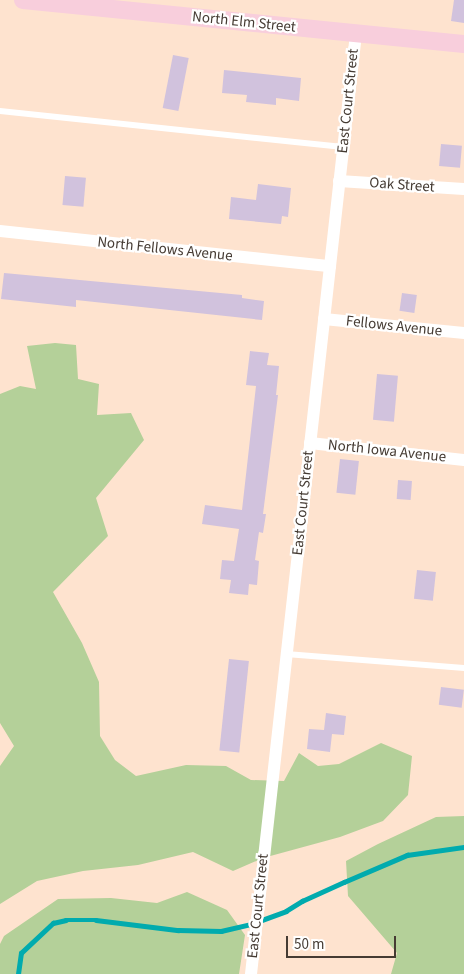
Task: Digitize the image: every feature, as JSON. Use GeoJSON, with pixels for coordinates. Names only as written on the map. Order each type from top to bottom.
{"type":"FeatureCollection","features":[{"type":"Feature","properties":{"kind":"main road","name":"North Elm Street"},"geometry":{"type":"LineString","coordinates":[[23,0],[464,44]]}},
{"type":"Feature","properties":{"kind":"street","name":"East Court Street"},"geometry":{"type":"LineString","coordinates":[[250,974],[356,33]]}},
{"type":"Feature","properties":{"kind":"street","name":"Oak Street"},"geometry":{"type":"LineString","coordinates":[[339,181],[464,190]]}},
{"type":"Feature","properties":{"kind":"street","name":"North Fellows Avenue"},"geometry":{"type":"LineString","coordinates":[[0,231],[330,266]]}},
{"type":"Feature","properties":{"kind":"street","name":"Fellows Avenue"},"geometry":{"type":"LineString","coordinates":[[324,319],[464,333]]}},
{"type":"Feature","properties":{"kind":"street","name":"North Iowa Avenue"},"geometry":{"type":"LineString","coordinates":[[310,443],[464,460]]}},
{"type":"Feature","properties":{"kind":"lane"},"geometry":{"type":"LineString","coordinates":[[0,111],[343,147]]}},
{"type":"Feature","properties":{"kind":"lane"},"geometry":{"type":"LineString","coordinates":[[286,654],[464,668]]}},
{"type":"Feature","properties":{"kind":"green space"},"geometry":{"type":"Polygon","coordinates":[[[55,343],[76,345],[78,379],[99,384],[97,415],[131,413],[144,440],[96,498],[108,536],[53,592],[82,643],[99,682],[100,736],[115,760],[136,776],[186,765],[226,766],[251,780],[284,781],[299,753],[318,766],[339,764],[381,743],[412,756],[408,795],[383,821],[340,837],[263,858],[233,871],[193,852],[138,865],[83,871],[37,881],[0,904],[0,766],[14,746],[0,723],[0,394],[20,386],[36,389],[27,346],[55,343]]]}},
{"type":"Feature","properties":{"kind":"green space"},"geometry":{"type":"Polygon","coordinates":[[[464,816],[464,974],[391,974],[397,953],[348,896],[346,861],[436,817],[464,816]]]}},
{"type":"Feature","properties":{"kind":"green space"},"geometry":{"type":"Polygon","coordinates":[[[187,892],[227,910],[245,935],[239,974],[0,974],[0,944],[4,936],[58,899],[111,898],[157,903],[187,892]]]}},
{"type":"Feature","properties":{"kind":"building"},"geometry":{"type":"Polygon","coordinates":[[[454,0],[464,0],[464,23],[451,21],[454,0]]]}},
{"type":"Feature","properties":{"kind":"building"},"geometry":{"type":"Polygon","coordinates":[[[173,55],[189,58],[178,111],[163,108],[173,55]]]}},
{"type":"Feature","properties":{"kind":"building"},"geometry":{"type":"Polygon","coordinates":[[[224,70],[301,78],[299,101],[276,98],[276,105],[246,102],[247,95],[222,93],[224,70]]]}},
{"type":"Feature","properties":{"kind":"building"},"geometry":{"type":"Polygon","coordinates":[[[441,144],[462,146],[460,168],[439,166],[441,144]]]}},
{"type":"Feature","properties":{"kind":"building"},"geometry":{"type":"Polygon","coordinates":[[[65,176],[86,178],[83,207],[62,205],[65,176]]]}},
{"type":"Feature","properties":{"kind":"building"},"geometry":{"type":"Polygon","coordinates":[[[258,184],[291,188],[288,217],[282,216],[281,224],[229,219],[231,197],[256,200],[258,184]]]}},
{"type":"Feature","properties":{"kind":"building"},"geometry":{"type":"Polygon","coordinates":[[[4,273],[242,295],[242,298],[264,301],[262,320],[76,300],[76,307],[1,299],[4,273]]]}},
{"type":"Feature","properties":{"kind":"building"},"geometry":{"type":"Polygon","coordinates":[[[402,293],[417,295],[414,313],[399,311],[402,293]]]}},
{"type":"Feature","properties":{"kind":"building"},"geometry":{"type":"Polygon","coordinates":[[[250,351],[269,353],[267,365],[279,366],[276,395],[278,395],[263,514],[266,514],[263,533],[259,532],[255,560],[259,561],[257,585],[249,584],[248,595],[229,593],[231,580],[220,579],[222,560],[234,561],[239,529],[202,524],[205,505],[242,510],[256,386],[246,385],[250,351]]]}},
{"type":"Feature","properties":{"kind":"building"},"geometry":{"type":"Polygon","coordinates":[[[377,374],[398,376],[394,422],[373,420],[377,374]]]}},
{"type":"Feature","properties":{"kind":"building"},"geometry":{"type":"Polygon","coordinates":[[[340,459],[359,461],[355,495],[336,493],[340,459]]]}},
{"type":"Feature","properties":{"kind":"building"},"geometry":{"type":"Polygon","coordinates":[[[398,480],[412,481],[411,500],[397,499],[398,480]]]}},
{"type":"Feature","properties":{"kind":"building"},"geometry":{"type":"Polygon","coordinates":[[[417,570],[436,572],[433,601],[414,599],[417,570]]]}},
{"type":"Feature","properties":{"kind":"building"},"geometry":{"type":"Polygon","coordinates":[[[229,659],[249,661],[239,753],[219,750],[229,659]]]}},
{"type":"Feature","properties":{"kind":"building"},"geometry":{"type":"Polygon","coordinates":[[[441,687],[464,690],[462,708],[439,705],[441,687]]]}},
{"type":"Feature","properties":{"kind":"building"},"geometry":{"type":"Polygon","coordinates":[[[326,713],[346,716],[344,735],[332,734],[330,752],[307,749],[309,729],[324,730],[326,713]]]}},
{"type":"Feature","properties":{"kind":"waterway"},"geometry":{"type":"LineString","coordinates":[[18,974],[21,953],[53,923],[66,920],[96,920],[178,930],[221,931],[251,924],[286,911],[302,901],[407,855],[464,847]]}}]}
